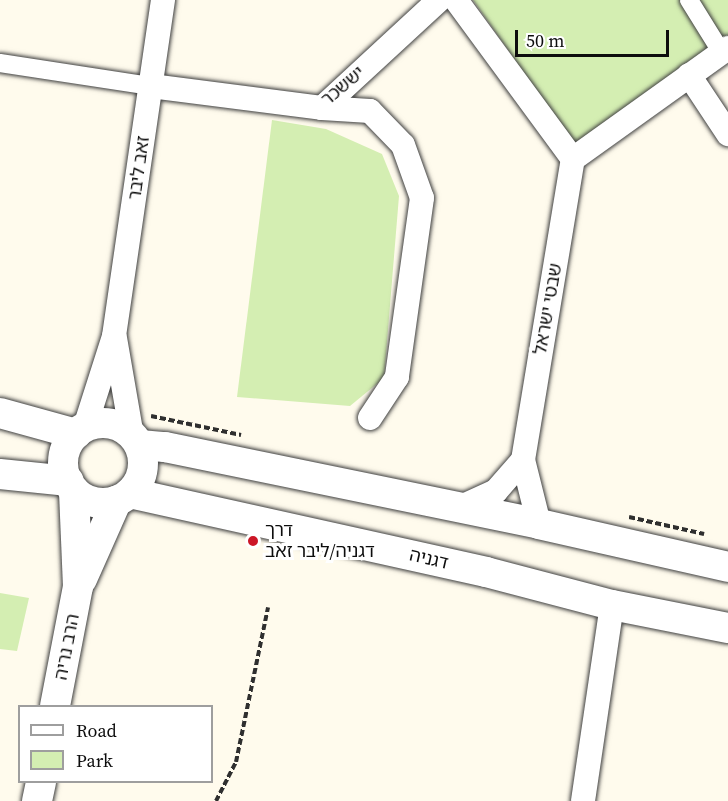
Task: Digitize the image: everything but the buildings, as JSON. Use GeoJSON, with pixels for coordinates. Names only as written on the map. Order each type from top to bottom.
{"type":"FeatureCollection","features":[{"type":"Feature","properties":{"kind":"street","name":"זאב ליבר"},"geometry":{"type":"LineString","coordinates":[[80,430],[114,336],[164,0]]}},
{"type":"Feature","properties":{"kind":"street","name":"יששכר"},"geometry":{"type":"LineString","coordinates":[[151,86],[322,108],[439,0]]}},
{"type":"Feature","properties":{"kind":"street"},"geometry":{"type":"LineString","coordinates":[[456,0],[573,159],[725,51],[689,0]]}},
{"type":"Feature","properties":{"kind":"street"},"geometry":{"type":"LineString","coordinates":[[0,63],[151,86]]}},
{"type":"Feature","properties":{"kind":"street"},"geometry":{"type":"LineString","coordinates":[[689,75],[728,134]]}},
{"type":"Feature","properties":{"kind":"street"},"geometry":{"type":"LineString","coordinates":[[322,108],[370,111],[403,145],[422,198],[397,377],[370,417]]}},
{"type":"Feature","properties":{"kind":"street","name":"שבטי ישראל"},"geometry":{"type":"LineString","coordinates":[[539,524],[523,460],[573,159]]}},
{"type":"Feature","properties":{"kind":"street","name":"זאב ליבר"},"geometry":{"type":"LineString","coordinates":[[114,336],[136,440]]}},
{"type":"Feature","properties":{"kind":"street"},"geometry":{"type":"LineString","coordinates":[[0,413],[80,430],[108,423],[136,440],[165,447],[539,524],[728,567]]}},
{"type":"Feature","properties":{"kind":"street"},"geometry":{"type":"LineString","coordinates":[[71,486],[63,457],[80,430]]}},
{"type":"Feature","properties":{"kind":"street"},"geometry":{"type":"LineString","coordinates":[[0,474],[71,486],[93,501],[123,497],[141,474],[136,440]]}},
{"type":"Feature","properties":{"kind":"street"},"geometry":{"type":"LineString","coordinates":[[459,508],[496,491],[523,460]]}},
{"type":"Feature","properties":{"kind":"street","name":"הרב נריה"},"geometry":{"type":"LineString","coordinates":[[55,705],[78,587],[71,486]]}},
{"type":"Feature","properties":{"kind":"street","name":"הרב נריה"},"geometry":{"type":"LineString","coordinates":[[78,587],[123,497]]}},
{"type":"Feature","properties":{"kind":"street","name":"דגניה"},"geometry":{"type":"LineString","coordinates":[[123,497],[486,572],[612,605],[728,628]]}},
{"type":"Feature","properties":{"kind":"street"},"geometry":{"type":"LineString","coordinates":[[583,801],[612,605]]}},
{"type":"Feature","properties":{"kind":"street"},"geometry":{"type":"LineString","coordinates":[[37,801],[41,783]]}},
{"type":"Feature","properties":{"kind":"path"},"geometry":{"type":"LineString","coordinates":[[216,801],[236,762],[268,607]]}},
{"type":"Feature","properties":{"kind":"green space"},"geometry":{"type":"Polygon","coordinates":[[[473,0],[728,0],[728,35],[574,144],[473,0]]]}},
{"type":"Feature","properties":{"kind":"green space"},"geometry":{"type":"Polygon","coordinates":[[[272,120],[326,129],[382,154],[399,196],[384,378],[350,406],[237,397],[272,120]]]}},
{"type":"Feature","properties":{"kind":"green space"},"geometry":{"type":"Polygon","coordinates":[[[0,593],[29,598],[17,651],[0,649],[0,593]]]}},
{"type":"Feature","properties":{"kind":"place","name":"דרך דגניה/ליבר זאב"},"geometry":{"type":"Point","coordinates":[253,541]}}]}
